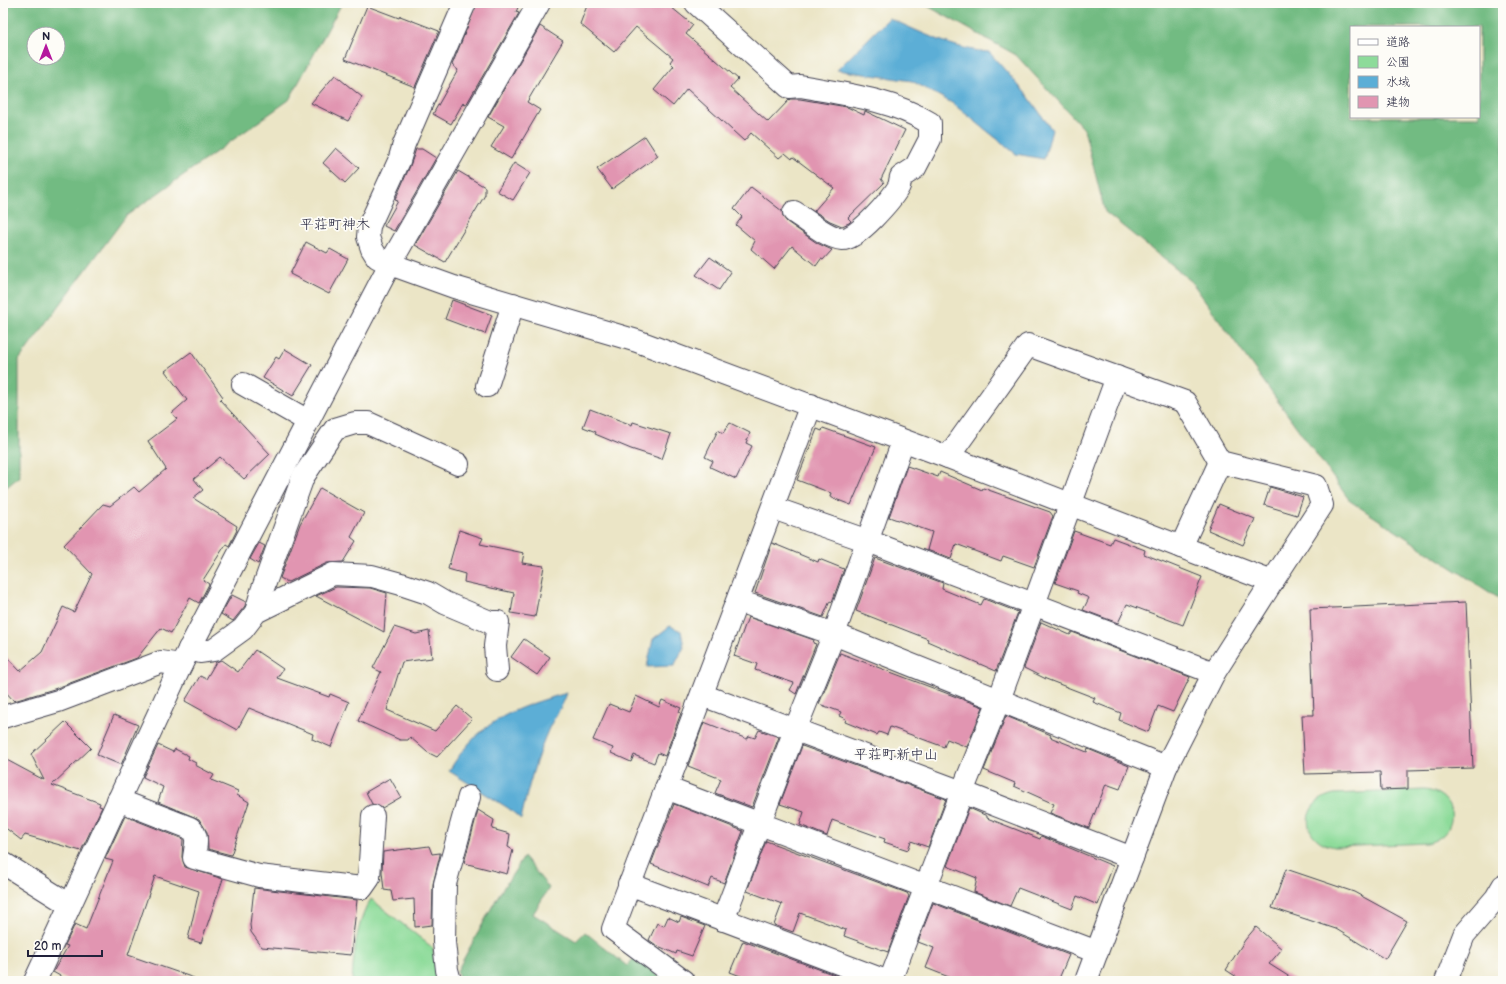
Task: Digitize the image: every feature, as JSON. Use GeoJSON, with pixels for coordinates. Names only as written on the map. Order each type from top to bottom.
{"type":"FeatureCollection","features":[{"type":"Feature","properties":{"kind":"street"},"geometry":{"type":"LineString","coordinates":[[465,3],[404,144],[399,161],[369,226],[368,236],[372,249],[378,257],[390,264],[454,288],[637,341],[811,405],[1272,582]]}},
{"type":"Feature","properties":{"kind":"street"},"geometry":{"type":"LineString","coordinates":[[35,981],[185,657],[390,264],[539,3]]}},
{"type":"Feature","properties":{"kind":"street"},"geometry":{"type":"LineString","coordinates":[[696,3],[789,87],[800,86],[865,98],[910,111],[930,123],[930,139],[915,168],[901,177],[899,186],[865,228],[856,235],[843,240],[830,235],[794,212]]}},
{"type":"Feature","properties":{"kind":"street"},"geometry":{"type":"LineString","coordinates":[[487,386],[513,304]]}},
{"type":"Feature","properties":{"kind":"street"},"geometry":{"type":"LineString","coordinates":[[948,457],[1028,345],[1185,402],[1220,462],[1316,486],[1322,505],[1214,673],[1166,767],[1086,981]]}},
{"type":"Feature","properties":{"kind":"street"},"geometry":{"type":"LineString","coordinates":[[890,981],[925,887],[999,700],[1117,377]]}},
{"type":"Feature","properties":{"kind":"street"},"geometry":{"type":"LineString","coordinates":[[243,384],[308,420]]}},
{"type":"Feature","properties":{"kind":"street"},"geometry":{"type":"LineString","coordinates":[[683,981],[613,929],[811,405]]}},
{"type":"Feature","properties":{"kind":"street"},"geometry":{"type":"LineString","coordinates":[[3,717],[58,702],[161,662],[214,650],[243,629],[256,612],[297,489],[303,477],[336,429],[355,423],[368,423],[458,464]]}},
{"type":"Feature","properties":{"kind":"street"},"geometry":{"type":"LineString","coordinates":[[723,920],[794,730],[834,634],[903,441]]}},
{"type":"Feature","properties":{"kind":"street"},"geometry":{"type":"LineString","coordinates":[[1181,547],[1220,462]]}},
{"type":"Feature","properties":{"kind":"street"},"geometry":{"type":"LineString","coordinates":[[773,508],[868,541],[1214,673]]}},
{"type":"Feature","properties":{"kind":"street"},"geometry":{"type":"LineString","coordinates":[[256,612],[333,574],[372,576],[428,593],[445,603],[490,622],[498,622],[495,646],[497,670]]}},
{"type":"Feature","properties":{"kind":"street"},"geometry":{"type":"LineString","coordinates":[[738,601],[834,634],[1166,767]]}},
{"type":"Feature","properties":{"kind":"street"},"geometry":{"type":"LineString","coordinates":[[702,695],[962,792],[1132,858]]}},
{"type":"Feature","properties":{"kind":"street"},"geometry":{"type":"LineString","coordinates":[[666,788],[1097,952]]}},
{"type":"Feature","properties":{"kind":"street"},"geometry":{"type":"LineString","coordinates":[[450,981],[447,970],[444,942],[445,884],[469,797]]}},
{"type":"Feature","properties":{"kind":"street"},"geometry":{"type":"LineString","coordinates":[[118,800],[190,828],[195,833],[197,840],[194,858],[259,876],[362,888],[369,878],[373,816]]}},
{"type":"Feature","properties":{"kind":"street"},"geometry":{"type":"LineString","coordinates":[[3,864],[70,905]]}},
{"type":"Feature","properties":{"kind":"street"},"geometry":{"type":"LineString","coordinates":[[629,884],[886,981]]}},
{"type":"Feature","properties":{"kind":"street"},"geometry":{"type":"LineString","coordinates":[[1446,981],[1464,935],[1496,898],[1503,886]]}},
{"type":"Feature","properties":{"kind":"green space"},"geometry":{"type":"Polygon","coordinates":[[[3,3],[342,3],[289,100],[126,216],[19,360],[19,477],[3,490],[3,3]]]}},
{"type":"Feature","properties":{"kind":"green space"},"geometry":{"type":"Polygon","coordinates":[[[922,3],[1503,3],[1503,601],[1350,501],[1191,281],[1105,212],[1084,129],[1016,55],[922,3]]]}},
{"type":"Feature","properties":{"kind":"green space"},"geometry":{"type":"Polygon","coordinates":[[[1424,790],[1436,793],[1444,798],[1449,806],[1451,815],[1450,824],[1446,832],[1438,839],[1427,843],[1335,847],[1323,843],[1315,837],[1310,830],[1308,821],[1314,805],[1323,798],[1334,794],[1424,790]]]}},
{"type":"Feature","properties":{"kind":"green space"},"geometry":{"type":"Polygon","coordinates":[[[524,857],[549,888],[533,914],[576,941],[585,932],[627,966],[635,957],[665,981],[460,981],[457,971],[498,896],[524,857]]]}},
{"type":"Feature","properties":{"kind":"green space"},"geometry":{"type":"Polygon","coordinates":[[[371,899],[433,948],[434,961],[442,981],[352,981],[355,949],[359,928],[371,899]]]}},
{"type":"Feature","properties":{"kind":"water"},"geometry":{"type":"Polygon","coordinates":[[[889,18],[951,44],[976,51],[989,52],[1028,96],[1052,130],[1044,159],[1016,154],[952,103],[912,81],[837,70],[889,18]]]}},
{"type":"Feature","properties":{"kind":"water"},"geometry":{"type":"Polygon","coordinates":[[[670,626],[681,631],[684,647],[674,666],[647,667],[653,639],[670,626]]]}},
{"type":"Feature","properties":{"kind":"water"},"geometry":{"type":"Polygon","coordinates":[[[567,693],[549,728],[540,750],[521,819],[508,808],[449,771],[460,754],[485,728],[514,711],[530,704],[567,693]]]}},
{"type":"Feature","properties":{"kind":"building"},"geometry":{"type":"Polygon","coordinates":[[[477,3],[520,3],[516,12],[519,13],[466,105],[463,103],[451,124],[433,114],[458,70],[452,65],[477,3]]]}},
{"type":"Feature","properties":{"kind":"building"},"geometry":{"type":"Polygon","coordinates":[[[588,3],[666,3],[693,25],[686,34],[738,79],[730,88],[768,122],[790,99],[800,99],[847,107],[864,115],[865,111],[905,130],[881,179],[884,183],[848,218],[851,221],[849,223],[842,226],[830,221],[814,211],[834,188],[793,157],[792,159],[785,153],[779,158],[751,133],[744,141],[687,89],[673,106],[654,90],[674,66],[670,62],[673,58],[636,27],[614,52],[580,24],[588,3]]]}},
{"type":"Feature","properties":{"kind":"building"},"geometry":{"type":"Polygon","coordinates":[[[367,6],[399,18],[400,16],[439,31],[415,87],[345,59],[367,6]]]}},
{"type":"Feature","properties":{"kind":"building"},"geometry":{"type":"Polygon","coordinates":[[[540,26],[563,41],[527,102],[540,110],[511,159],[491,147],[504,126],[488,117],[540,26]]]}},
{"type":"Feature","properties":{"kind":"building"},"geometry":{"type":"Polygon","coordinates":[[[335,75],[362,97],[348,121],[311,103],[335,75]]]}},
{"type":"Feature","properties":{"kind":"building"},"geometry":{"type":"Polygon","coordinates":[[[645,136],[658,156],[612,189],[597,169],[645,136]]]}},
{"type":"Feature","properties":{"kind":"building"},"geometry":{"type":"Polygon","coordinates":[[[336,148],[359,168],[345,183],[323,163],[336,148]]]}},
{"type":"Feature","properties":{"kind":"building"},"geometry":{"type":"Polygon","coordinates":[[[416,149],[422,149],[436,158],[394,231],[384,226],[398,201],[395,200],[416,149]]]}},
{"type":"Feature","properties":{"kind":"building"},"geometry":{"type":"Polygon","coordinates":[[[514,163],[530,173],[513,200],[497,191],[514,163]]]}},
{"type":"Feature","properties":{"kind":"building"},"geometry":{"type":"Polygon","coordinates":[[[458,171],[485,187],[485,195],[445,262],[415,245],[458,171]]]}},
{"type":"Feature","properties":{"kind":"building"},"geometry":{"type":"Polygon","coordinates":[[[751,187],[782,211],[783,217],[787,222],[817,243],[832,250],[823,260],[821,259],[816,266],[792,246],[774,269],[751,249],[755,241],[736,225],[742,217],[734,209],[751,187]]]}},
{"type":"Feature","properties":{"kind":"building"},"geometry":{"type":"Polygon","coordinates":[[[306,242],[327,253],[330,249],[348,259],[329,294],[290,274],[306,242]]]}},
{"type":"Feature","properties":{"kind":"building"},"geometry":{"type":"Polygon","coordinates":[[[710,257],[731,272],[719,290],[696,275],[710,257]]]}},
{"type":"Feature","properties":{"kind":"building"},"geometry":{"type":"Polygon","coordinates":[[[452,300],[492,315],[485,334],[445,319],[452,300]]]}},
{"type":"Feature","properties":{"kind":"building"},"geometry":{"type":"Polygon","coordinates":[[[285,349],[312,365],[293,396],[263,378],[276,357],[279,359],[285,349]]]}},
{"type":"Feature","properties":{"kind":"building"},"geometry":{"type":"Polygon","coordinates":[[[191,352],[223,397],[220,400],[270,454],[244,479],[220,457],[194,479],[203,490],[193,498],[237,526],[237,530],[229,546],[226,544],[203,580],[209,584],[199,603],[190,598],[171,633],[161,628],[137,658],[54,689],[14,701],[3,689],[3,653],[20,671],[42,652],[63,607],[74,612],[92,574],[64,545],[103,504],[110,506],[134,487],[139,492],[166,469],[148,441],[177,419],[172,413],[187,400],[165,371],[191,352]]]}},
{"type":"Feature","properties":{"kind":"building"},"geometry":{"type":"Polygon","coordinates":[[[590,409],[632,425],[633,422],[671,434],[662,459],[631,449],[595,434],[596,432],[583,427],[590,409]]]}},
{"type":"Feature","properties":{"kind":"building"},"geometry":{"type":"Polygon","coordinates":[[[730,423],[750,433],[746,443],[752,446],[736,479],[710,467],[713,461],[705,457],[718,430],[723,433],[730,423]]]}},
{"type":"Feature","properties":{"kind":"building"},"geometry":{"type":"Polygon","coordinates":[[[823,428],[876,447],[851,505],[830,497],[831,493],[797,480],[817,429],[822,431],[823,428]]]}},
{"type":"Feature","properties":{"kind":"building"},"geometry":{"type":"Polygon","coordinates":[[[907,466],[938,477],[940,472],[982,490],[983,488],[1050,512],[1053,516],[1034,567],[1003,556],[1001,561],[956,544],[951,559],[927,550],[932,532],[889,517],[907,466]]]}},
{"type":"Feature","properties":{"kind":"building"},"geometry":{"type":"Polygon","coordinates":[[[1270,487],[1303,497],[1297,515],[1264,505],[1270,487]]]}},
{"type":"Feature","properties":{"kind":"building"},"geometry":{"type":"Polygon","coordinates":[[[320,488],[364,513],[351,537],[356,541],[343,562],[327,563],[288,582],[280,578],[300,524],[320,488]]]}},
{"type":"Feature","properties":{"kind":"building"},"geometry":{"type":"Polygon","coordinates":[[[1219,504],[1255,519],[1243,545],[1208,530],[1219,504]]]}},
{"type":"Feature","properties":{"kind":"building"},"geometry":{"type":"Polygon","coordinates":[[[459,530],[483,538],[480,544],[524,553],[522,563],[544,566],[535,617],[511,613],[514,593],[464,582],[465,574],[448,569],[459,530]]]}},
{"type":"Feature","properties":{"kind":"building"},"geometry":{"type":"Polygon","coordinates":[[[1074,531],[1110,544],[1113,538],[1145,550],[1144,554],[1202,577],[1183,625],[1127,604],[1118,623],[1083,610],[1089,598],[1077,593],[1078,591],[1055,583],[1074,531]]]}},
{"type":"Feature","properties":{"kind":"building"},"geometry":{"type":"Polygon","coordinates":[[[259,543],[265,546],[258,564],[250,559],[259,543]]]}},
{"type":"Feature","properties":{"kind":"building"},"geometry":{"type":"Polygon","coordinates":[[[772,543],[818,562],[819,559],[844,569],[832,602],[830,601],[823,617],[755,593],[772,543]]]}},
{"type":"Feature","properties":{"kind":"building"},"geometry":{"type":"Polygon","coordinates":[[[875,558],[943,583],[942,589],[981,605],[984,599],[1018,612],[996,671],[927,641],[928,639],[856,611],[875,558]]]}},
{"type":"Feature","properties":{"kind":"building"},"geometry":{"type":"Polygon","coordinates":[[[336,587],[370,588],[387,593],[384,632],[316,596],[336,587]]]}},
{"type":"Feature","properties":{"kind":"building"},"geometry":{"type":"Polygon","coordinates":[[[232,595],[246,602],[245,606],[233,621],[221,614],[232,595]]]}},
{"type":"Feature","properties":{"kind":"building"},"geometry":{"type":"Polygon","coordinates":[[[1466,602],[1473,768],[1408,770],[1408,789],[1381,790],[1380,772],[1305,774],[1302,715],[1314,715],[1310,609],[1466,602]]]}},
{"type":"Feature","properties":{"kind":"building"},"geometry":{"type":"Polygon","coordinates":[[[748,617],[814,640],[813,643],[816,644],[796,694],[790,690],[794,683],[755,670],[757,664],[734,656],[748,617]]]}},
{"type":"Feature","properties":{"kind":"building"},"geometry":{"type":"Polygon","coordinates":[[[1041,622],[1070,635],[1072,632],[1190,677],[1173,712],[1158,706],[1148,732],[1119,720],[1121,713],[1093,702],[1095,698],[1046,679],[1024,668],[1041,622]]]}},
{"type":"Feature","properties":{"kind":"building"},"geometry":{"type":"Polygon","coordinates":[[[394,627],[416,634],[429,631],[432,658],[402,662],[387,710],[435,731],[457,706],[472,719],[437,757],[427,752],[410,737],[408,740],[400,740],[358,721],[381,672],[373,668],[394,627]]]}},
{"type":"Feature","properties":{"kind":"building"},"geometry":{"type":"Polygon","coordinates":[[[524,639],[550,657],[537,675],[511,657],[524,639]]]}},
{"type":"Feature","properties":{"kind":"building"},"geometry":{"type":"Polygon","coordinates":[[[255,650],[283,669],[277,678],[329,697],[330,694],[349,702],[331,747],[312,739],[313,734],[249,708],[237,730],[185,701],[200,676],[206,679],[216,662],[221,660],[238,672],[255,650]]]}},
{"type":"Feature","properties":{"kind":"building"},"geometry":{"type":"Polygon","coordinates":[[[840,653],[983,707],[967,747],[947,739],[944,747],[890,727],[887,735],[879,732],[877,735],[845,722],[846,719],[839,716],[841,712],[819,704],[840,653]]]}},
{"type":"Feature","properties":{"kind":"building"},"geometry":{"type":"Polygon","coordinates":[[[636,696],[659,707],[662,700],[681,708],[679,712],[681,713],[665,756],[658,753],[654,763],[634,755],[631,762],[611,753],[613,748],[593,740],[609,704],[629,712],[636,696]]]}},
{"type":"Feature","properties":{"kind":"building"},"geometry":{"type":"Polygon","coordinates":[[[114,715],[138,725],[121,765],[97,755],[114,715]]]}},
{"type":"Feature","properties":{"kind":"building"},"geometry":{"type":"Polygon","coordinates":[[[1006,716],[1051,735],[1050,737],[1087,752],[1088,749],[1129,766],[1120,789],[1106,784],[1089,828],[1050,813],[1054,804],[1014,786],[1015,783],[984,770],[1006,716]]]}},
{"type":"Feature","properties":{"kind":"building"},"geometry":{"type":"Polygon","coordinates":[[[65,722],[91,748],[52,785],[100,803],[99,806],[102,807],[81,851],[25,835],[21,840],[3,826],[3,758],[44,780],[31,754],[65,722]]]}},
{"type":"Feature","properties":{"kind":"building"},"geometry":{"type":"Polygon","coordinates":[[[704,722],[747,739],[749,736],[755,738],[759,730],[779,737],[752,807],[715,793],[721,779],[688,766],[704,722]]]}},
{"type":"Feature","properties":{"kind":"building"},"geometry":{"type":"Polygon","coordinates":[[[158,745],[173,752],[175,749],[189,756],[188,759],[196,763],[195,765],[214,775],[211,780],[238,791],[237,795],[249,802],[231,855],[208,849],[207,832],[199,819],[158,802],[163,787],[143,777],[158,745]]]}},
{"type":"Feature","properties":{"kind":"building"},"geometry":{"type":"Polygon","coordinates":[[[802,746],[946,799],[928,847],[911,841],[908,850],[884,842],[885,839],[832,820],[827,836],[800,825],[804,812],[780,804],[802,746]]]}},
{"type":"Feature","properties":{"kind":"building"},"geometry":{"type":"Polygon","coordinates":[[[390,778],[401,797],[382,808],[372,804],[366,792],[390,778]]]}},
{"type":"Feature","properties":{"kind":"building"},"geometry":{"type":"Polygon","coordinates":[[[674,804],[743,831],[724,883],[712,878],[708,887],[651,864],[674,804]]]}},
{"type":"Feature","properties":{"kind":"building"},"geometry":{"type":"Polygon","coordinates":[[[969,808],[987,816],[987,818],[1040,839],[1041,836],[1113,866],[1098,905],[1077,896],[1072,909],[1018,888],[1010,906],[974,892],[977,878],[947,866],[969,808]]]}},
{"type":"Feature","properties":{"kind":"building"},"geometry":{"type":"Polygon","coordinates":[[[478,810],[494,820],[492,829],[510,834],[508,847],[513,850],[507,874],[464,863],[478,810]]]}},
{"type":"Feature","properties":{"kind":"building"},"geometry":{"type":"Polygon","coordinates":[[[125,816],[183,839],[182,857],[185,867],[223,879],[201,943],[188,939],[199,891],[155,876],[128,955],[194,978],[193,981],[69,981],[53,972],[68,946],[65,945],[75,924],[86,929],[113,861],[105,859],[125,816]]]}},
{"type":"Feature","properties":{"kind":"building"},"geometry":{"type":"Polygon","coordinates":[[[766,841],[907,893],[909,896],[888,952],[844,936],[846,930],[800,913],[793,932],[774,925],[782,904],[747,891],[766,841]]]}},
{"type":"Feature","properties":{"kind":"building"},"geometry":{"type":"Polygon","coordinates":[[[429,846],[432,854],[440,853],[433,884],[432,925],[415,927],[414,899],[393,901],[391,891],[384,890],[382,872],[383,852],[429,846]]]}},
{"type":"Feature","properties":{"kind":"building"},"geometry":{"type":"Polygon","coordinates":[[[1286,869],[1354,892],[1407,921],[1385,959],[1336,929],[1272,908],[1286,869]]]}},
{"type":"Feature","properties":{"kind":"building"},"geometry":{"type":"Polygon","coordinates":[[[254,888],[357,900],[351,955],[262,947],[251,932],[250,925],[254,888]]]}},
{"type":"Feature","properties":{"kind":"building"},"geometry":{"type":"Polygon","coordinates":[[[933,903],[1069,955],[1058,981],[959,981],[926,968],[934,948],[918,942],[933,903]]]}},
{"type":"Feature","properties":{"kind":"building"},"geometry":{"type":"Polygon","coordinates":[[[668,917],[679,922],[681,917],[705,926],[692,956],[677,951],[676,954],[656,945],[649,940],[657,923],[664,926],[668,917]]]}},
{"type":"Feature","properties":{"kind":"building"},"geometry":{"type":"Polygon","coordinates":[[[1256,927],[1282,949],[1269,964],[1296,981],[1243,981],[1226,970],[1245,940],[1256,927]]]}},
{"type":"Feature","properties":{"kind":"building"},"geometry":{"type":"Polygon","coordinates":[[[743,941],[848,981],[754,981],[730,972],[743,941]]]}},
{"type":"Feature","properties":{"kind":"district","name":"平荘町神木"},"geometry":{"type":"Point","coordinates":[335,224]}},
{"type":"Feature","properties":{"kind":"district","name":"平荘町新中山"},"geometry":{"type":"Point","coordinates":[896,754]}}]}
